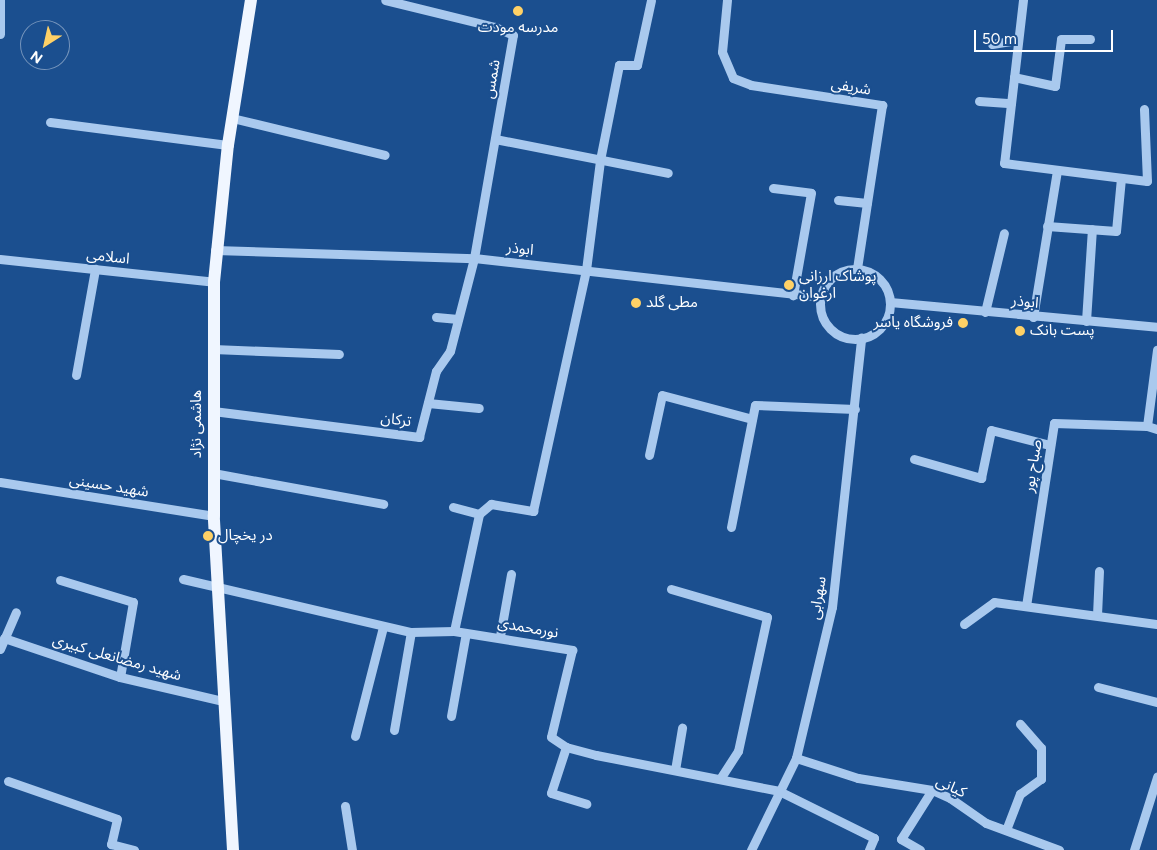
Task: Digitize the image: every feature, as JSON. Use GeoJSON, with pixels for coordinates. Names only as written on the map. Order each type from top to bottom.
{"type":"FeatureCollection","features":[{"type":"Feature","properties":{"kind":"main road","name":"هاشمی نژاد"},"geometry":{"type":"LineString","coordinates":[[233,850],[223,701],[221,586],[214,516],[214,282],[215,250],[228,145],[250,0]]}},
{"type":"Feature","properties":{"kind":"street"},"geometry":{"type":"LineString","coordinates":[[0,0],[0,34]]}},
{"type":"Feature","properties":{"kind":"street","name":"شمس"},"geometry":{"type":"LineString","coordinates":[[385,0],[495,27],[513,36],[474,258]]}},
{"type":"Feature","properties":{"kind":"street"},"geometry":{"type":"LineString","coordinates":[[454,631],[479,514],[490,504],[533,511],[586,270],[600,160],[619,64],[637,65],[651,0]]}},
{"type":"Feature","properties":{"kind":"street","name":"شریفی"},"geometry":{"type":"LineString","coordinates":[[727,0],[722,52],[733,78],[751,85],[882,105],[857,269]]}},
{"type":"Feature","properties":{"kind":"street"},"geometry":{"type":"LineString","coordinates":[[1023,0],[1004,163],[1147,181],[1144,109]]}},
{"type":"Feature","properties":{"kind":"street"},"geometry":{"type":"LineString","coordinates":[[1014,77],[1055,86],[1061,39],[1090,39]]}},
{"type":"Feature","properties":{"kind":"street"},"geometry":{"type":"LineString","coordinates":[[992,44],[1018,40]]}},
{"type":"Feature","properties":{"kind":"street"},"geometry":{"type":"LineString","coordinates":[[979,101],[1011,103]]}},
{"type":"Feature","properties":{"kind":"street"},"geometry":{"type":"LineString","coordinates":[[232,118],[385,155]]}},
{"type":"Feature","properties":{"kind":"street"},"geometry":{"type":"LineString","coordinates":[[50,122],[228,145]]}},
{"type":"Feature","properties":{"kind":"street"},"geometry":{"type":"LineString","coordinates":[[495,140],[668,173]]}},
{"type":"Feature","properties":{"kind":"street"},"geometry":{"type":"LineString","coordinates":[[1033,317],[1056,170]]}},
{"type":"Feature","properties":{"kind":"street"},"geometry":{"type":"LineString","coordinates":[[1048,226],[1116,231],[1121,178]]}},
{"type":"Feature","properties":{"kind":"street"},"geometry":{"type":"LineString","coordinates":[[773,188],[811,193],[793,294]]}},
{"type":"Feature","properties":{"kind":"street"},"geometry":{"type":"LineString","coordinates":[[838,200],[867,203]]}},
{"type":"Feature","properties":{"kind":"street"},"geometry":{"type":"LineString","coordinates":[[1086,322],[1092,229]]}},
{"type":"Feature","properties":{"kind":"street"},"geometry":{"type":"LineString","coordinates":[[986,312],[1004,233]]}},
{"type":"Feature","properties":{"kind":"street","name":"ابوذر"},"geometry":{"type":"LineString","coordinates":[[215,250],[474,258],[821,297]]}},
{"type":"Feature","properties":{"kind":"street","name":"ترکان"},"geometry":{"type":"LineString","coordinates":[[213,411],[419,437],[436,371],[450,351],[474,258]]}},
{"type":"Feature","properties":{"kind":"street","name":"اسلامی"},"geometry":{"type":"LineString","coordinates":[[0,259],[214,282]]}},
{"type":"Feature","properties":{"kind":"street"},"geometry":{"type":"LineString","coordinates":[[76,375],[95,269]]}},
{"type":"Feature","properties":{"kind":"street"},"geometry":{"type":"LineString","coordinates":[[857,269],[880,279],[890,302],[883,326],[861,338],[836,333],[826,323],[821,297],[834,276],[857,269]]}},
{"type":"Feature","properties":{"kind":"street","name":"ابوذر"},"geometry":{"type":"LineString","coordinates":[[890,302],[1086,322],[1157,327]]}},
{"type":"Feature","properties":{"kind":"street"},"geometry":{"type":"LineString","coordinates":[[436,317],[458,319]]}},
{"type":"Feature","properties":{"kind":"street","name":"سهرابی"},"geometry":{"type":"LineString","coordinates":[[751,850],[796,758],[832,607],[855,409],[861,338]]}},
{"type":"Feature","properties":{"kind":"street"},"geometry":{"type":"LineString","coordinates":[[213,349],[339,354]]}},
{"type":"Feature","properties":{"kind":"street"},"geometry":{"type":"LineString","coordinates":[[1157,350],[1147,426],[1157,429]]}},
{"type":"Feature","properties":{"kind":"street"},"geometry":{"type":"LineString","coordinates":[[649,455],[662,395],[752,419]]}},
{"type":"Feature","properties":{"kind":"street"},"geometry":{"type":"LineString","coordinates":[[428,403],[480,408]]}},
{"type":"Feature","properties":{"kind":"street"},"geometry":{"type":"LineString","coordinates":[[731,527],[755,405],[855,409]]}},
{"type":"Feature","properties":{"kind":"street","name":"صباح پور"},"geometry":{"type":"LineString","coordinates":[[1026,606],[1054,423],[1147,426]]}},
{"type":"Feature","properties":{"kind":"street"},"geometry":{"type":"LineString","coordinates":[[914,460],[981,478],[991,430],[1050,445]]}},
{"type":"Feature","properties":{"kind":"street"},"geometry":{"type":"LineString","coordinates":[[213,473],[383,504]]}},
{"type":"Feature","properties":{"kind":"street","name":"شهید حسینی"},"geometry":{"type":"LineString","coordinates":[[0,482],[214,516]]}},
{"type":"Feature","properties":{"kind":"street"},"geometry":{"type":"LineString","coordinates":[[453,507],[479,514]]}},
{"type":"Feature","properties":{"kind":"street"},"geometry":{"type":"LineString","coordinates":[[1098,615],[1099,571]]}},
{"type":"Feature","properties":{"kind":"street"},"geometry":{"type":"LineString","coordinates":[[500,636],[511,574]]}},
{"type":"Feature","properties":{"kind":"street"},"geometry":{"type":"LineString","coordinates":[[60,580],[133,602],[120,676]]}},
{"type":"Feature","properties":{"kind":"street","name":"نورمحمدی"},"geometry":{"type":"LineString","coordinates":[[183,580],[221,586],[383,627],[411,632],[454,631],[500,636],[572,650],[551,737],[566,746]]}},
{"type":"Feature","properties":{"kind":"street"},"geometry":{"type":"LineString","coordinates":[[671,589],[767,617],[738,751],[720,779]]}},
{"type":"Feature","properties":{"kind":"street"},"geometry":{"type":"LineString","coordinates":[[964,624],[994,602],[1157,624]]}},
{"type":"Feature","properties":{"kind":"street"},"geometry":{"type":"LineString","coordinates":[[0,649],[16,612]]}},
{"type":"Feature","properties":{"kind":"street"},"geometry":{"type":"LineString","coordinates":[[355,736],[383,627]]}},
{"type":"Feature","properties":{"kind":"street"},"geometry":{"type":"LineString","coordinates":[[394,730],[411,632]]}},
{"type":"Feature","properties":{"kind":"street"},"geometry":{"type":"LineString","coordinates":[[451,716],[466,633]]}},
{"type":"Feature","properties":{"kind":"street","name":"شهید رمضانعلی کبیری"},"geometry":{"type":"LineString","coordinates":[[4,638],[120,676],[223,701]]}},
{"type":"Feature","properties":{"kind":"street"},"geometry":{"type":"LineString","coordinates":[[1098,687],[1157,702]]}},
{"type":"Feature","properties":{"kind":"street"},"geometry":{"type":"LineString","coordinates":[[1006,830],[1020,794],[1041,779],[1041,748],[1020,724]]}},
{"type":"Feature","properties":{"kind":"street"},"geometry":{"type":"LineString","coordinates":[[675,770],[682,728]]}},
{"type":"Feature","properties":{"kind":"street"},"geometry":{"type":"LineString","coordinates":[[586,804],[551,793],[566,746],[779,791],[874,838],[869,850]]}},
{"type":"Feature","properties":{"kind":"street","name":"کیانی"},"geometry":{"type":"LineString","coordinates":[[796,758],[858,778],[932,790],[950,798],[986,823],[1059,850]]}},
{"type":"Feature","properties":{"kind":"street"},"geometry":{"type":"LineString","coordinates":[[1134,850],[1157,777]]}},
{"type":"Feature","properties":{"kind":"street"},"geometry":{"type":"LineString","coordinates":[[8,781],[117,819],[111,844],[134,850]]}},
{"type":"Feature","properties":{"kind":"street"},"geometry":{"type":"LineString","coordinates":[[920,850],[901,839],[932,790]]}},
{"type":"Feature","properties":{"kind":"street"},"geometry":{"type":"LineString","coordinates":[[345,806],[352,850]]}},
{"type":"Feature","properties":{"kind":"place","name":"مدرسه مودت"},"geometry":{"type":"Point","coordinates":[518,11]}},
{"type":"Feature","properties":{"kind":"place","name":"پوشاک ارزانی ارغوان"},"geometry":{"type":"Point","coordinates":[789,285]}},
{"type":"Feature","properties":{"kind":"place","name":"مطی گلد"},"geometry":{"type":"Point","coordinates":[636,303]}},
{"type":"Feature","properties":{"kind":"place","name":"فروشگاه یاسر"},"geometry":{"type":"Point","coordinates":[963,323]}},
{"type":"Feature","properties":{"kind":"place","name":"پست بانک"},"geometry":{"type":"Point","coordinates":[1020,331]}},
{"type":"Feature","properties":{"kind":"place","name":"در یخچال"},"geometry":{"type":"Point","coordinates":[208,536]}}]}
